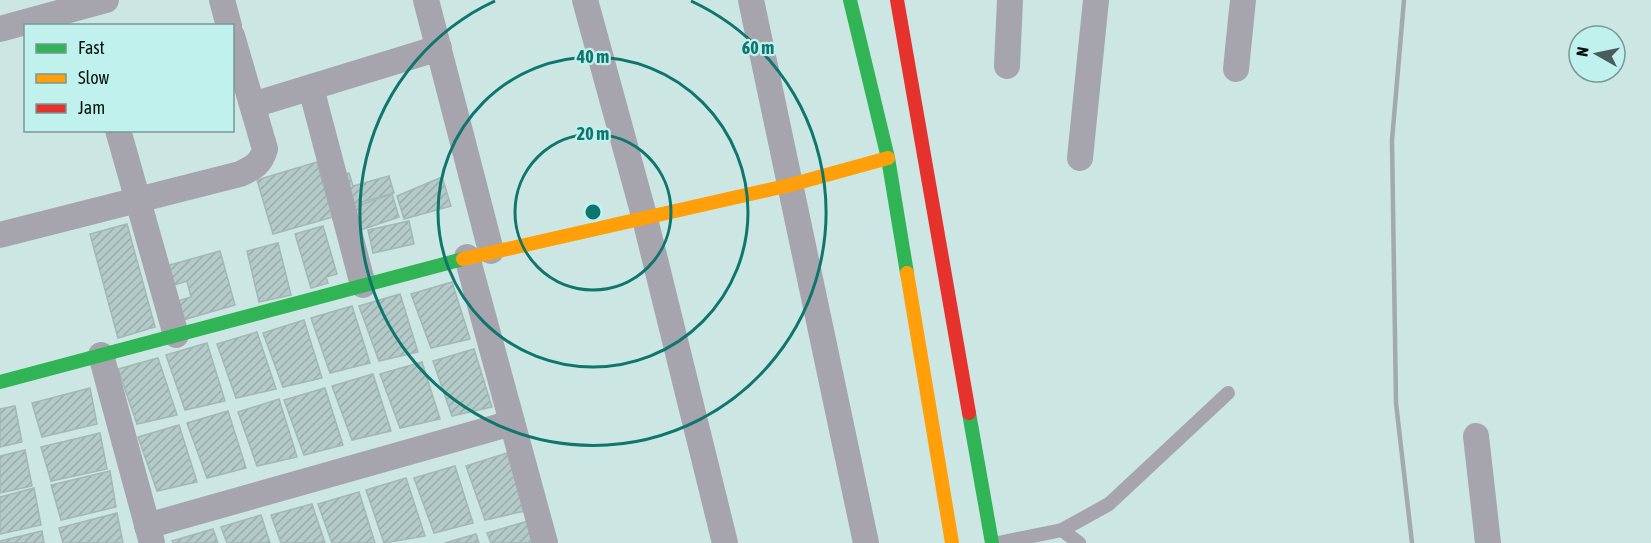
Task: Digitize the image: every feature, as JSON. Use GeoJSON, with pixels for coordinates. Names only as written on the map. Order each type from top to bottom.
{"type":"FeatureCollection","features":[{"type":"Feature","properties":{"kind":"main road"},"geometry":{"type":"LineString","coordinates":[[850,0],[888,158],[952,543]]}},
{"type":"Feature","properties":{"kind":"main road"},"geometry":{"type":"LineString","coordinates":[[897,0],[992,543]]}},
{"type":"Feature","properties":{"kind":"main road"},"geometry":{"type":"LineString","coordinates":[[0,382],[479,254],[790,185],[888,158]]}},
{"type":"Feature","properties":{"kind":"street"},"geometry":{"type":"LineString","coordinates":[[222,0],[229,24]]}},
{"type":"Feature","properties":{"kind":"street"},"geometry":{"type":"LineString","coordinates":[[426,0],[439,48],[513,423],[545,543]]}},
{"type":"Feature","properties":{"kind":"street"},"geometry":{"type":"LineString","coordinates":[[585,0],[645,219],[725,543]]}},
{"type":"Feature","properties":{"kind":"street"},"geometry":{"type":"LineString","coordinates":[[751,0],[866,543]]}},
{"type":"Feature","properties":{"kind":"street"},"geometry":{"type":"LineString","coordinates":[[1007,66],[1010,0]]}},
{"type":"Feature","properties":{"kind":"street"},"geometry":{"type":"LineString","coordinates":[[1080,158],[1096,0]]}},
{"type":"Feature","properties":{"kind":"street"},"geometry":{"type":"LineString","coordinates":[[1236,69],[1243,0]]}},
{"type":"Feature","properties":{"kind":"street"},"geometry":{"type":"LineString","coordinates":[[0,29],[89,8]]}},
{"type":"Feature","properties":{"kind":"street"},"geometry":{"type":"LineString","coordinates":[[0,235],[240,174],[254,168],[263,159],[266,149],[234,43]]}},
{"type":"Feature","properties":{"kind":"street"},"geometry":{"type":"LineString","coordinates":[[253,105],[439,48]]}},
{"type":"Feature","properties":{"kind":"street"},"geometry":{"type":"LineString","coordinates":[[311,88],[363,285]]}},
{"type":"Feature","properties":{"kind":"street"},"geometry":{"type":"LineString","coordinates":[[118,132],[176,335]]}},
{"type":"Feature","properties":{"kind":"street"},"geometry":{"type":"LineString","coordinates":[[101,355],[150,534],[513,423]]}},
{"type":"Feature","properties":{"kind":"street"},"geometry":{"type":"LineString","coordinates":[[1476,436],[1488,543]]}},
{"type":"Feature","properties":{"kind":"lane"},"geometry":{"type":"LineString","coordinates":[[998,543],[1062,530],[1109,504],[1228,393]]}},
{"type":"Feature","properties":{"kind":"lane"},"geometry":{"type":"LineString","coordinates":[[1062,530],[1079,543]]}},
{"type":"Feature","properties":{"kind":"building"},"geometry":{"type":"Polygon","coordinates":[[[317,162],[333,217],[273,234],[257,180],[317,162]]]}},
{"type":"Feature","properties":{"kind":"building"},"geometry":{"type":"Polygon","coordinates":[[[349,173],[353,186],[389,176],[394,193],[348,206],[339,176],[349,173]]]}},
{"type":"Feature","properties":{"kind":"building"},"geometry":{"type":"Polygon","coordinates":[[[442,177],[451,206],[404,219],[397,196],[442,177]]]}},
{"type":"Feature","properties":{"kind":"building"},"geometry":{"type":"Polygon","coordinates":[[[392,194],[399,217],[352,233],[347,209],[392,194]]]}},
{"type":"Feature","properties":{"kind":"building"},"geometry":{"type":"Polygon","coordinates":[[[409,221],[414,244],[373,253],[368,230],[409,221]]]}},
{"type":"Feature","properties":{"kind":"building"},"geometry":{"type":"Polygon","coordinates":[[[127,224],[155,327],[118,338],[90,234],[127,224]]]}},
{"type":"Feature","properties":{"kind":"building"},"geometry":{"type":"Polygon","coordinates":[[[323,226],[337,274],[326,277],[328,283],[311,288],[295,234],[323,226]]]}},
{"type":"Feature","properties":{"kind":"building"},"geometry":{"type":"Polygon","coordinates":[[[278,243],[291,295],[259,302],[247,251],[278,243]]]}},
{"type":"Feature","properties":{"kind":"building"},"geometry":{"type":"Polygon","coordinates":[[[220,251],[235,305],[183,320],[178,301],[191,297],[187,281],[171,286],[166,266],[220,251]]]}},
{"type":"Feature","properties":{"kind":"building"},"geometry":{"type":"Polygon","coordinates":[[[452,282],[470,339],[431,348],[411,294],[452,282]]]}},
{"type":"Feature","properties":{"kind":"building"},"geometry":{"type":"Polygon","coordinates":[[[400,294],[418,352],[379,361],[359,306],[400,294]]]}},
{"type":"Feature","properties":{"kind":"building"},"geometry":{"type":"Polygon","coordinates":[[[352,306],[370,363],[330,373],[311,318],[352,306]]]}},
{"type":"Feature","properties":{"kind":"building"},"geometry":{"type":"Polygon","coordinates":[[[304,320],[322,378],[283,387],[263,333],[304,320]]]}},
{"type":"Feature","properties":{"kind":"building"},"geometry":{"type":"Polygon","coordinates":[[[257,332],[276,389],[236,398],[217,344],[257,332]]]}},
{"type":"Feature","properties":{"kind":"building"},"geometry":{"type":"Polygon","coordinates":[[[207,343],[225,401],[185,410],[166,355],[207,343]]]}},
{"type":"Feature","properties":{"kind":"building"},"geometry":{"type":"Polygon","coordinates":[[[474,349],[492,407],[452,416],[433,361],[474,349]]]}},
{"type":"Feature","properties":{"kind":"building"},"geometry":{"type":"Polygon","coordinates":[[[158,358],[177,415],[137,424],[118,369],[158,358]]]}},
{"type":"Feature","properties":{"kind":"building"},"geometry":{"type":"Polygon","coordinates":[[[422,362],[440,419],[400,428],[380,374],[422,362]]]}},
{"type":"Feature","properties":{"kind":"building"},"geometry":{"type":"Polygon","coordinates":[[[373,374],[391,431],[352,440],[332,386],[373,374]]]}},
{"type":"Feature","properties":{"kind":"building"},"geometry":{"type":"Polygon","coordinates":[[[90,388],[97,424],[42,437],[32,403],[90,388]]]}},
{"type":"Feature","properties":{"kind":"building"},"geometry":{"type":"Polygon","coordinates":[[[325,388],[343,445],[304,455],[284,400],[325,388]]]}},
{"type":"Feature","properties":{"kind":"building"},"geometry":{"type":"Polygon","coordinates":[[[279,399],[297,457],[257,466],[238,412],[279,399]]]}},
{"type":"Feature","properties":{"kind":"building"},"geometry":{"type":"Polygon","coordinates":[[[15,406],[22,442],[0,447],[0,409],[15,406]]]}},
{"type":"Feature","properties":{"kind":"building"},"geometry":{"type":"Polygon","coordinates":[[[228,411],[246,468],[207,478],[187,423],[228,411]]]}},
{"type":"Feature","properties":{"kind":"building"},"geometry":{"type":"Polygon","coordinates":[[[179,425],[197,482],[157,491],[138,437],[179,425]]]}},
{"type":"Feature","properties":{"kind":"building"},"geometry":{"type":"Polygon","coordinates":[[[100,433],[107,469],[51,481],[41,447],[100,433]]]}},
{"type":"Feature","properties":{"kind":"building"},"geometry":{"type":"Polygon","coordinates":[[[25,450],[32,486],[0,493],[0,456],[25,450]]]}},
{"type":"Feature","properties":{"kind":"building"},"geometry":{"type":"Polygon","coordinates":[[[507,453],[525,511],[485,520],[466,466],[507,453]]]}},
{"type":"Feature","properties":{"kind":"building"},"geometry":{"type":"Polygon","coordinates":[[[455,466],[473,523],[434,533],[414,478],[455,466]]]}},
{"type":"Feature","properties":{"kind":"building"},"geometry":{"type":"Polygon","coordinates":[[[110,471],[116,507],[61,520],[51,485],[110,471]]]}},
{"type":"Feature","properties":{"kind":"building"},"geometry":{"type":"Polygon","coordinates":[[[406,478],[425,536],[384,543],[366,490],[406,478]]]}},
{"type":"Feature","properties":{"kind":"building"},"geometry":{"type":"Polygon","coordinates":[[[34,488],[41,525],[0,534],[0,497],[34,488]]]}},
{"type":"Feature","properties":{"kind":"building"},"geometry":{"type":"Polygon","coordinates":[[[359,492],[375,543],[332,543],[318,504],[359,492]]]}},
{"type":"Feature","properties":{"kind":"building"},"geometry":{"type":"Polygon","coordinates":[[[312,504],[325,543],[281,543],[271,515],[312,504]]]}},
{"type":"Feature","properties":{"kind":"building"},"geometry":{"type":"Polygon","coordinates":[[[117,513],[123,543],[63,543],[59,528],[117,513]]]}},
{"type":"Feature","properties":{"kind":"building"},"geometry":{"type":"Polygon","coordinates":[[[261,515],[270,543],[227,543],[221,527],[261,515]]]}},
{"type":"Feature","properties":{"kind":"building"},"geometry":{"type":"Polygon","coordinates":[[[528,521],[535,543],[491,543],[487,533],[528,521]]]}},
{"type":"Feature","properties":{"kind":"building"},"geometry":{"type":"Polygon","coordinates":[[[213,529],[218,543],[173,543],[172,541],[213,529]]]}},
{"type":"Feature","properties":{"kind":"building"},"geometry":{"type":"Polygon","coordinates":[[[42,531],[44,543],[0,543],[0,541],[42,531]]]}},
{"type":"Feature","properties":{"kind":"building"},"geometry":{"type":"Polygon","coordinates":[[[476,534],[479,543],[445,543],[476,534]]]}},
{"type":"Feature","properties":{"kind":"railway"},"geometry":{"type":"LineString","coordinates":[[1404,0],[1392,140],[1396,403],[1412,543]]}},
{"type":"Feature","properties":{"kind":"traffic: fast"},"geometry":{"type":"LineString","coordinates":[[850,0],[888,158],[907,273]]}},
{"type":"Feature","properties":{"kind":"traffic: fast"},"geometry":{"type":"LineString","coordinates":[[0,382],[463,259]]}},
{"type":"Feature","properties":{"kind":"traffic: fast"},"geometry":{"type":"LineString","coordinates":[[969,413],[992,543]]}},
{"type":"Feature","properties":{"kind":"traffic: slow"},"geometry":{"type":"LineString","coordinates":[[463,259],[790,185],[888,158]]}},
{"type":"Feature","properties":{"kind":"traffic: slow"},"geometry":{"type":"LineString","coordinates":[[907,273],[952,543]]}},
{"type":"Feature","properties":{"kind":"traffic: jam"},"geometry":{"type":"LineString","coordinates":[[897,0],[969,413]]}}]}
